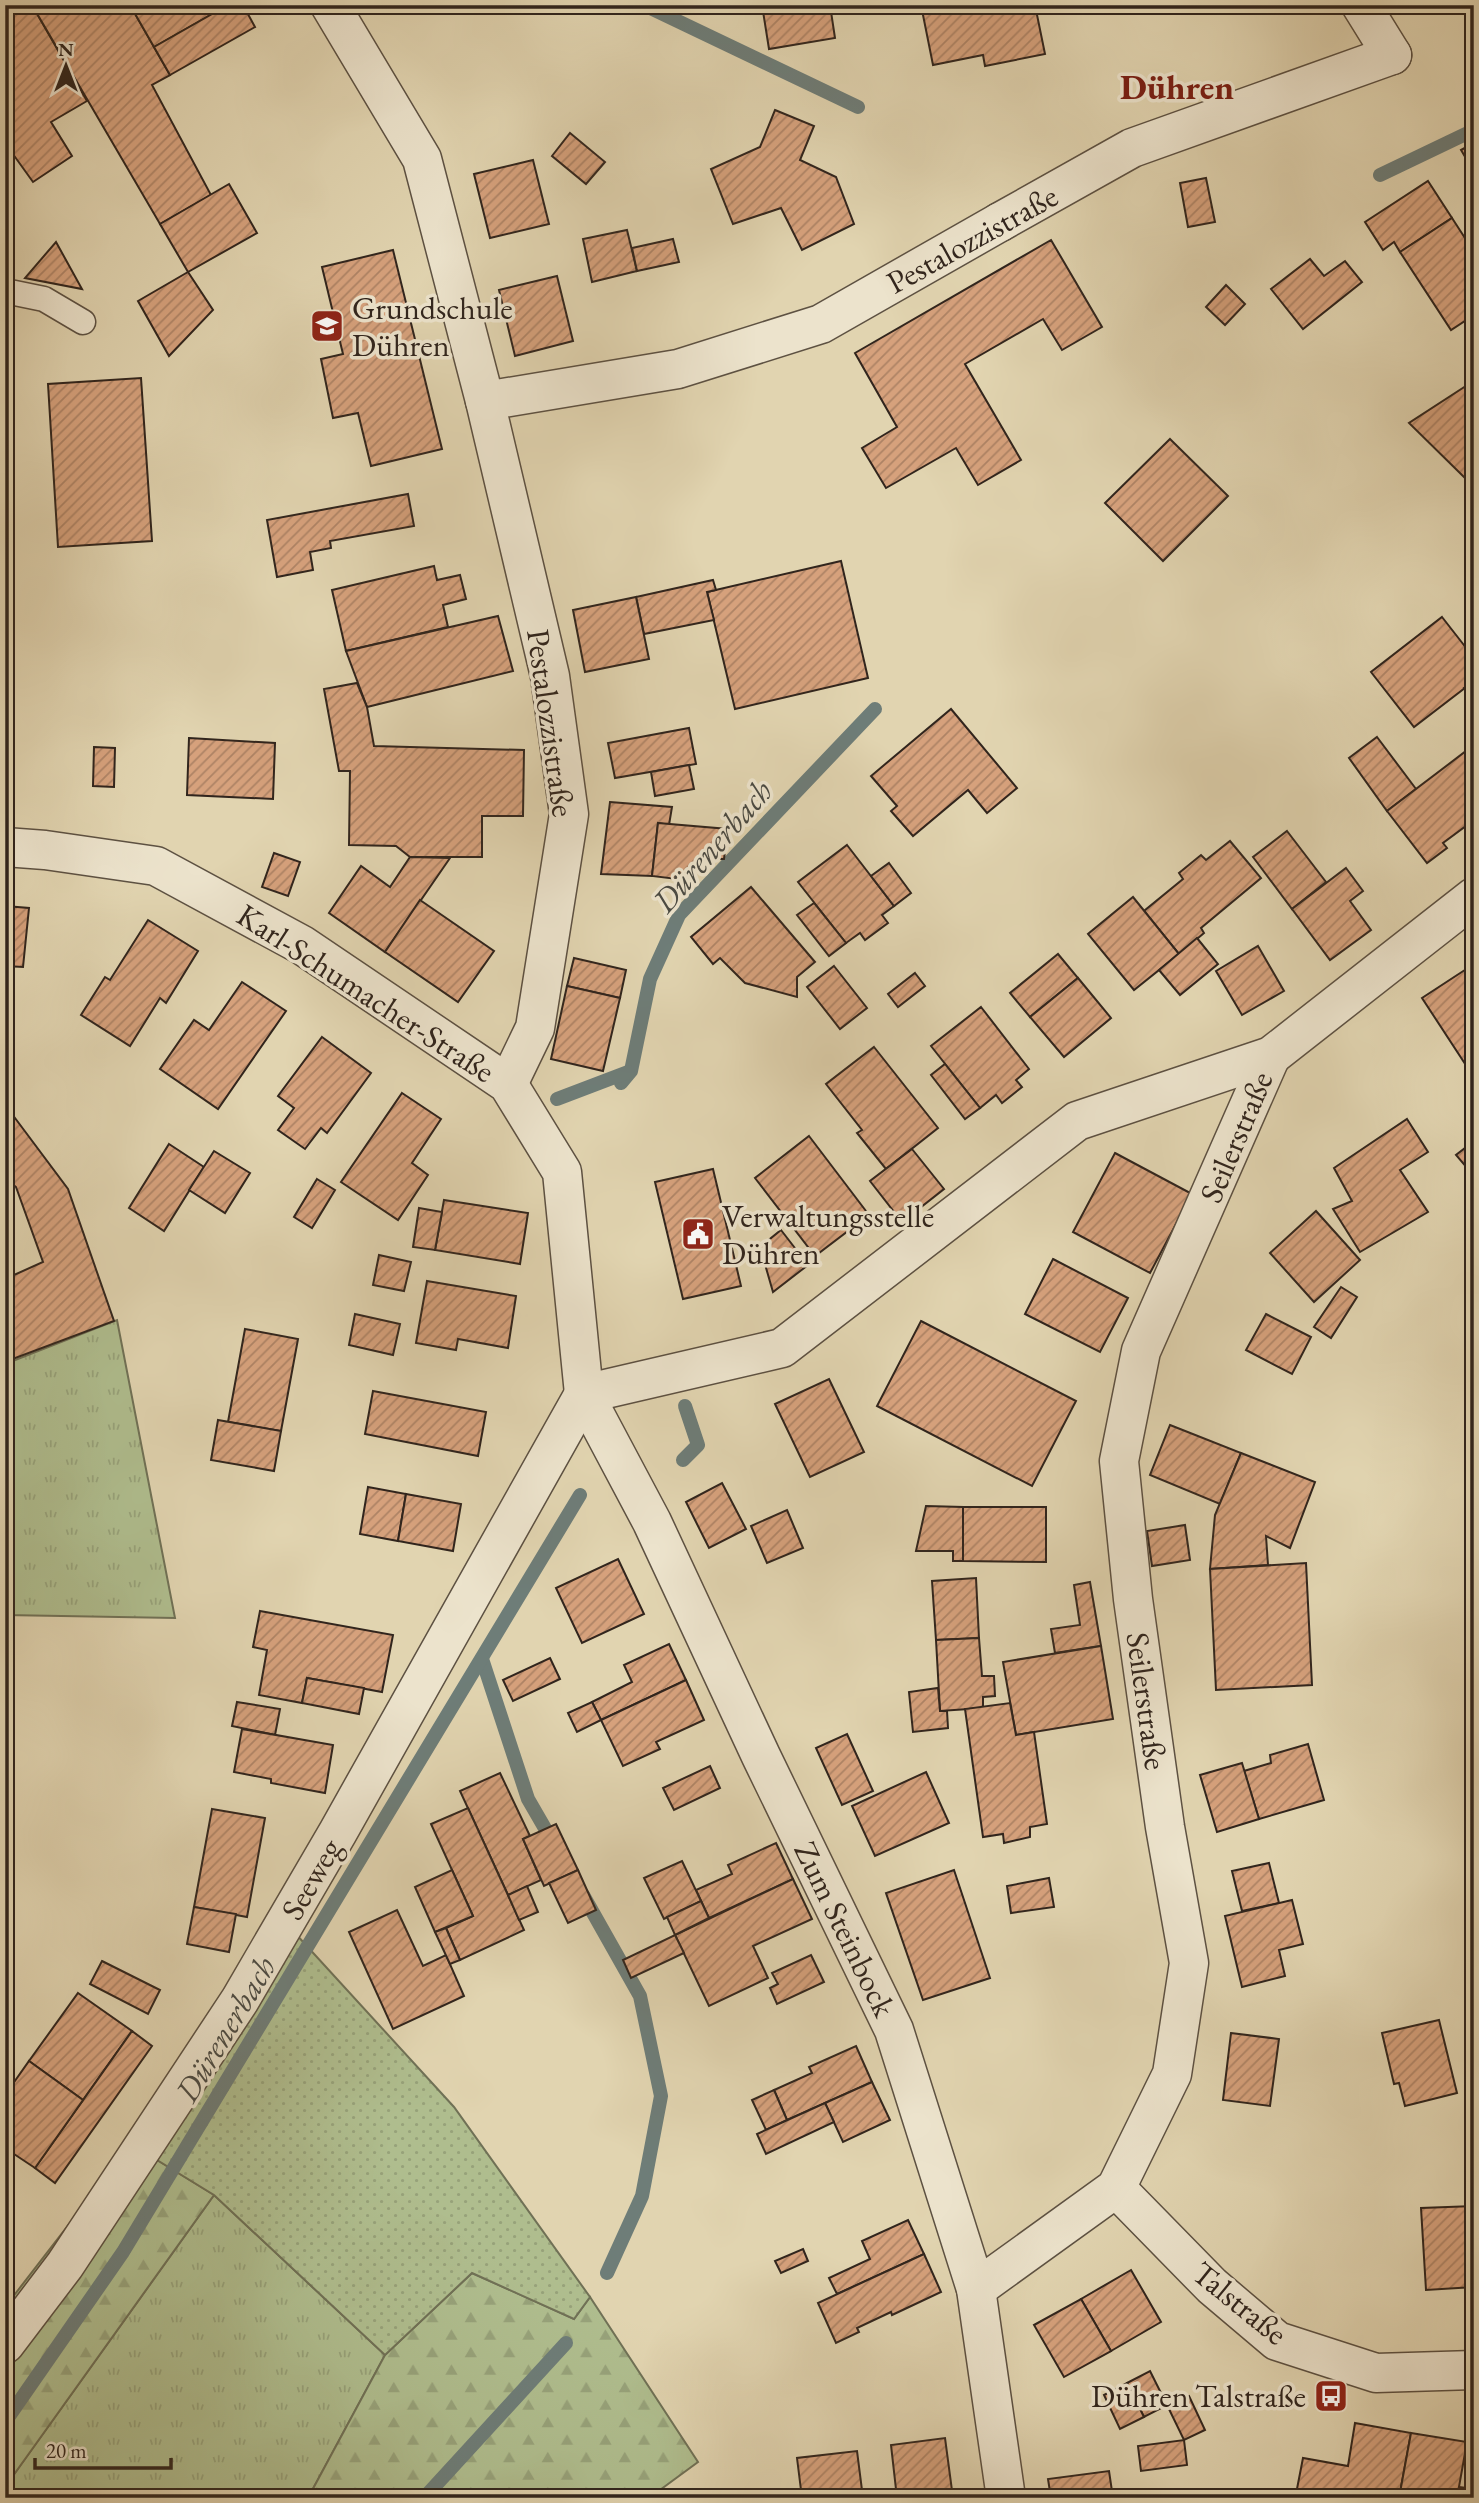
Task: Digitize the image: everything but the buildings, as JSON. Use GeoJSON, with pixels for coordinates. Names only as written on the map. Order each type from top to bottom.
{"type":"FeatureCollection","features":[{"type":"Feature","properties":{"kind":"street","name":"Pestalozzistraße"},"geometry":{"type":"LineString","coordinates":[[330,5],[422,159],[485,401],[550,676],[569,814],[535,1028],[508,1084]]}},
{"type":"Feature","properties":{"kind":"street","name":"Pestalozzistraße"},"geometry":{"type":"LineString","coordinates":[[485,401],[678,369],[821,324],[1132,148],[1392,55],[1361,5]]}},
{"type":"Feature","properties":{"kind":"street","name":"Karl-Schumacher-Straße"},"geometry":{"type":"LineString","coordinates":[[5,847],[156,866],[302,945],[508,1084],[562,1172],[584,1394]]}},
{"type":"Feature","properties":{"kind":"street"},"geometry":{"type":"LineString","coordinates":[[584,1394],[782,1348],[1077,1121],[1271,1056],[1474,897]]}},
{"type":"Feature","properties":{"kind":"street","name":"Seilerstraße"},"geometry":{"type":"LineString","coordinates":[[976,2289],[1116,2188],[1172,2074],[1188,1963],[1165,1827],[1133,1599],[1119,1461],[1141,1352],[1271,1056]]}},
{"type":"Feature","properties":{"kind":"street","name":"Zum Steinbock"},"geometry":{"type":"LineString","coordinates":[[584,1394],[652,1522],[761,1756],[894,2030],[976,2289],[1006,2498]]}},
{"type":"Feature","properties":{"kind":"street","name":"Seeweg"},"geometry":{"type":"LineString","coordinates":[[5,2344],[65,2265],[240,2000],[338,1832],[584,1394]]}},
{"type":"Feature","properties":{"kind":"street","name":"Talstraße"},"geometry":{"type":"LineString","coordinates":[[1116,2188],[1212,2286],[1278,2341],[1376,2373],[1474,2370]]}},
{"type":"Feature","properties":{"kind":"lane"},"geometry":{"type":"LineString","coordinates":[[5,291],[44,299],[83,323]]}},
{"type":"Feature","properties":{"kind":"green space"},"geometry":{"type":"Polygon","coordinates":[[[117,1320],[175,1618],[5,1615],[5,1364],[117,1320]]]}},
{"type":"Feature","properties":{"kind":"green space"},"geometry":{"type":"Polygon","coordinates":[[[294,1932],[454,2107],[590,2297],[574,2319],[472,2273],[385,2355],[214,2195],[131,2144],[294,1932]]]}},
{"type":"Feature","properties":{"kind":"green space"},"geometry":{"type":"Polygon","coordinates":[[[131,2144],[214,2195],[5,2487],[5,2307],[131,2144]]]}},
{"type":"Feature","properties":{"kind":"green space"},"geometry":{"type":"Polygon","coordinates":[[[214,2195],[385,2355],[308,2498],[5,2498],[5,2487],[214,2195]]]}},
{"type":"Feature","properties":{"kind":"green space"},"geometry":{"type":"Polygon","coordinates":[[[472,2273],[574,2319],[590,2297],[698,2462],[649,2498],[308,2498],[385,2355],[472,2273]]]}},
{"type":"Feature","properties":{"kind":"waterway"},"geometry":{"type":"LineString","coordinates":[[644,5],[858,107]]}},
{"type":"Feature","properties":{"kind":"waterway","name":"Dürenerbach"},"geometry":{"type":"LineString","coordinates":[[1380,175],[1474,130]]}},
{"type":"Feature","properties":{"kind":"waterway","name":"Dürenerbach"},"geometry":{"type":"LineString","coordinates":[[621,1083],[631,1071],[650,979],[679,915],[875,709]]}},
{"type":"Feature","properties":{"kind":"waterway"},"geometry":{"type":"LineString","coordinates":[[557,1099],[628,1072]]}},
{"type":"Feature","properties":{"kind":"waterway","name":"Dürenerbach"},"geometry":{"type":"LineString","coordinates":[[683,1460],[698,1445],[685,1406]]}},
{"type":"Feature","properties":{"kind":"waterway","name":"Dürenerbach"},"geometry":{"type":"LineString","coordinates":[[5,2422],[123,2252],[580,1495]]}},
{"type":"Feature","properties":{"kind":"waterway","name":"Dürenerbach"},"geometry":{"type":"LineString","coordinates":[[482,1659],[528,1799],[554,1844]]}},
{"type":"Feature","properties":{"kind":"waterway","name":"Dürenerbach"},"geometry":{"type":"LineString","coordinates":[[583,1895],[640,1996],[661,2096],[642,2196],[607,2273]]}},
{"type":"Feature","properties":{"kind":"waterway","name":"Dürenerbach"},"geometry":{"type":"LineString","coordinates":[[424,2498],[566,2343]]}},
{"type":"Feature","properties":{"kind":"place","name":"Grundschule Dühren"},"geometry":{"type":"Point","coordinates":[327,326]}},
{"type":"Feature","properties":{"kind":"place","name":"Verwaltungsstelle Dühren"},"geometry":{"type":"Point","coordinates":[698,1234]}},
{"type":"Feature","properties":{"kind":"place","name":"Dühren Talstraße"},"geometry":{"type":"Point","coordinates":[1331,2396]}},
{"type":"Feature","properties":{"kind":"district","name":"Dühren"},"geometry":{"type":"Point","coordinates":[1177,86]}}]}
